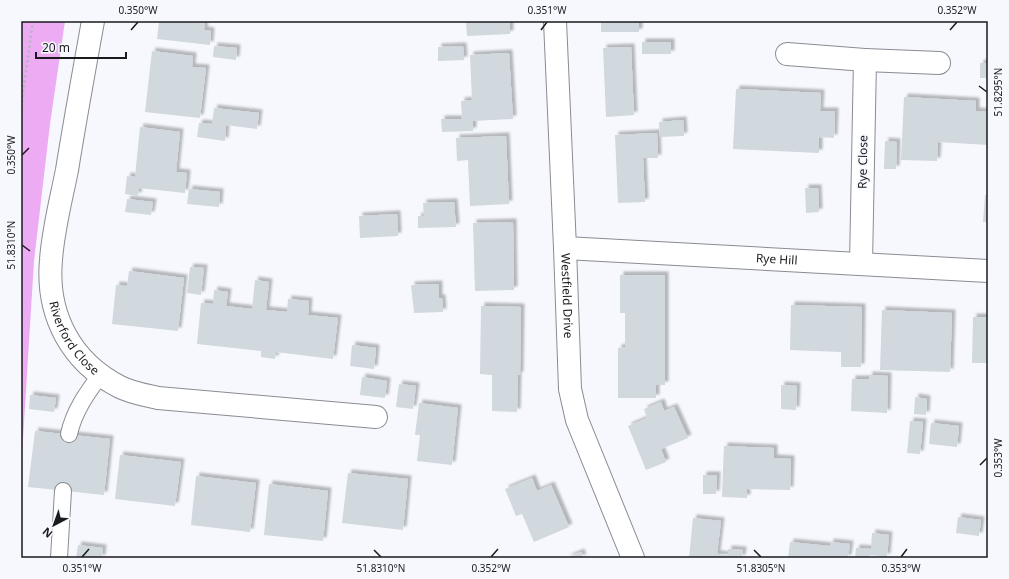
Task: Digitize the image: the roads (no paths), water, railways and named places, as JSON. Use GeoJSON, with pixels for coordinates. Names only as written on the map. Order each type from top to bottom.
{"type":"FeatureCollection","features":[{"type":"Feature","properties":{"kind":"street","name":"Riverford Close"},"geometry":{"type":"LineString","coordinates":[[93,21],[51,260],[53,306],[60,325],[72,346],[101,374],[120,387],[158,398],[376,417]]}},
{"type":"Feature","properties":{"kind":"street","name":"Westfield Drive"},"geometry":{"type":"LineString","coordinates":[[555,21],[570,390],[577,420],[633,558]]}},
{"type":"Feature","properties":{"kind":"street"},"geometry":{"type":"LineString","coordinates":[[787,54],[865,60],[939,63]]}},
{"type":"Feature","properties":{"kind":"street","name":"Rye Close"},"geometry":{"type":"LineString","coordinates":[[861,264],[865,60]]}},
{"type":"Feature","properties":{"kind":"street","name":"Rye Hill"},"geometry":{"type":"LineString","coordinates":[[565,248],[988,271]]}},
{"type":"Feature","properties":{"kind":"lane"},"geometry":{"type":"LineString","coordinates":[[69,434],[71,424],[82,399],[101,374]]}},
{"type":"Feature","properties":{"kind":"lane"},"geometry":{"type":"LineString","coordinates":[[59,558],[64,491]]}}]}
